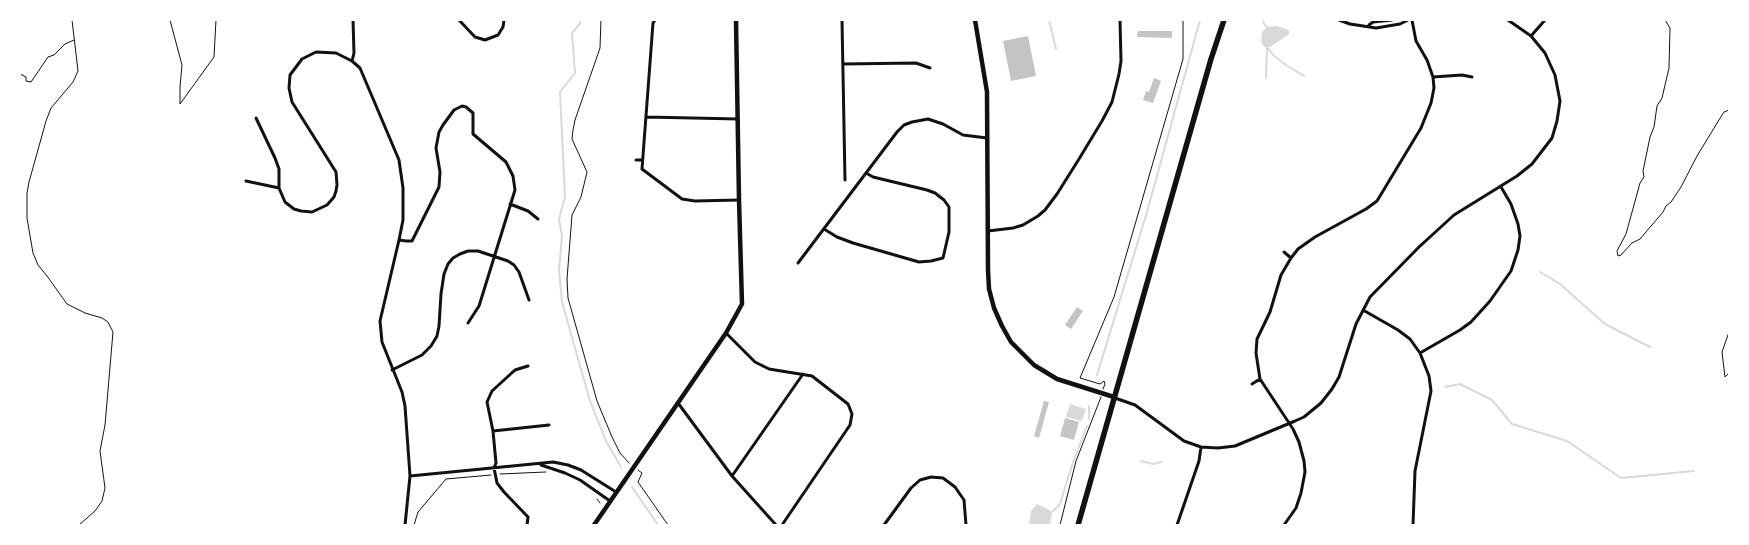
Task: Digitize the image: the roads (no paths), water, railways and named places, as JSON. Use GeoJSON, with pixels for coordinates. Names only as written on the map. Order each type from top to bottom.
{"type":"FeatureCollection","features":[{"type":"Feature","properties":{"kind":"highway"},"geometry":{"type":"LineString","coordinates":[[1078,525],[1211,59],[1224,20]]}},
{"type":"Feature","properties":{"kind":"street"},"geometry":{"type":"LineString","coordinates":[[352,61],[354,52],[353,20]]}},
{"type":"Feature","properties":{"kind":"street"},"geometry":{"type":"LineString","coordinates":[[458,20],[475,37],[485,40],[498,35],[503,27],[504,20]]}},
{"type":"Feature","properties":{"kind":"street"},"geometry":{"type":"LineString","coordinates":[[655,20],[653,23],[642,169],[682,198],[695,201],[739,200]]}},
{"type":"Feature","properties":{"kind":"street"},"geometry":{"type":"LineString","coordinates":[[594,525],[726,333],[742,304],[736,20]]}},
{"type":"Feature","properties":{"kind":"street"},"geometry":{"type":"LineString","coordinates":[[842,20],[846,180]]}},
{"type":"Feature","properties":{"kind":"street"},"geometry":{"type":"LineString","coordinates":[[975,20],[985,77],[988,280],[991,297],[999,320],[1011,342],[1034,365],[1057,379],[1135,405],[1175,435],[1192,444],[1201,447],[1218,448],[1235,446],[1290,424],[1312,411],[1326,399],[1339,377],[1356,324],[1370,297],[1454,215],[1501,187],[1532,164],[1552,138],[1560,101],[1555,75],[1545,53],[1531,36],[1508,20]]}},
{"type":"Feature","properties":{"kind":"street"},"geometry":{"type":"LineString","coordinates":[[988,231],[1014,228],[1038,216],[1057,194],[1079,159],[1112,102],[1121,61],[1120,20]]}},
{"type":"Feature","properties":{"kind":"street"},"geometry":{"type":"LineString","coordinates":[[1339,20],[1350,24],[1368,25],[1376,28],[1400,24],[1406,20]]}},
{"type":"Feature","properties":{"kind":"street"},"geometry":{"type":"LineString","coordinates":[[1368,25],[1373,22],[1392,20]]}},
{"type":"Feature","properties":{"kind":"street"},"geometry":{"type":"LineString","coordinates":[[1284,525],[1299,501],[1305,472],[1299,442],[1290,424],[1260,379],[1256,354],[1258,339],[1270,312],[1281,276],[1291,258],[1298,249],[1315,237],[1376,202],[1428,113],[1434,88],[1433,77],[1427,60],[1416,41],[1412,20]]}},
{"type":"Feature","properties":{"kind":"street"},"geometry":{"type":"LineString","coordinates":[[1531,36],[1545,20]]}},
{"type":"Feature","properties":{"kind":"street"},"geometry":{"type":"LineString","coordinates":[[256,118],[279,169],[279,188],[283,198],[294,209],[307,212],[327,205],[334,196],[337,184],[336,172],[292,102],[289,81],[296,64],[302,59],[316,52],[336,53],[352,61],[360,68],[399,160],[403,188],[403,220],[380,321],[382,342],[402,392],[405,406],[410,476],[405,525]]}},
{"type":"Feature","properties":{"kind":"street"},"geometry":{"type":"LineString","coordinates":[[843,64],[916,63],[930,68]]}},
{"type":"Feature","properties":{"kind":"street"},"geometry":{"type":"LineString","coordinates":[[1433,77],[1462,75],[1472,77]]}},
{"type":"Feature","properties":{"kind":"street"},"geometry":{"type":"LineString","coordinates":[[399,240],[412,241],[439,187],[440,172],[436,148],[443,125],[458,107],[462,106],[470,109],[474,119],[473,134],[506,162],[513,176],[515,190],[479,306],[468,323]]}},
{"type":"Feature","properties":{"kind":"street"},"geometry":{"type":"LineString","coordinates":[[646,117],[739,119]]}},
{"type":"Feature","properties":{"kind":"street"},"geometry":{"type":"LineString","coordinates":[[798,263],[897,132],[904,126],[912,122],[928,119],[943,124],[963,135],[987,138]]}},
{"type":"Feature","properties":{"kind":"street"},"geometry":{"type":"LineString","coordinates":[[636,160],[642,160]]}},
{"type":"Feature","properties":{"kind":"street"},"geometry":{"type":"LineString","coordinates":[[824,229],[837,237],[853,243],[918,262],[943,258],[949,232],[949,207],[944,200],[927,190],[873,177],[866,173]]}},
{"type":"Feature","properties":{"kind":"street"},"geometry":{"type":"LineString","coordinates":[[246,181],[279,188]]}},
{"type":"Feature","properties":{"kind":"street"},"geometry":{"type":"LineString","coordinates":[[1420,353],[1471,322],[1490,301],[1512,271],[1520,236],[1511,204],[1501,187]]}},
{"type":"Feature","properties":{"kind":"street"},"geometry":{"type":"LineString","coordinates":[[510,204],[528,211],[538,219]]}},
{"type":"Feature","properties":{"kind":"street"},"geometry":{"type":"LineString","coordinates":[[392,370],[422,355],[437,336],[444,274],[452,258],[468,251],[478,251],[514,265],[519,272],[529,300]]}},
{"type":"Feature","properties":{"kind":"street"},"geometry":{"type":"LineString","coordinates":[[1284,252],[1291,258]]}},
{"type":"Feature","properties":{"kind":"street"},"geometry":{"type":"LineString","coordinates":[[1362,310],[1398,330],[1410,340],[1420,353],[1429,376],[1431,391],[1415,471],[1413,525]]}},
{"type":"Feature","properties":{"kind":"street"},"geometry":{"type":"LineString","coordinates":[[726,333],[755,362],[769,368],[812,376],[848,404],[852,414],[850,425],[782,525]]}},
{"type":"Feature","properties":{"kind":"street"},"geometry":{"type":"LineString","coordinates":[[527,525],[528,517],[497,483],[494,468],[496,463],[493,431],[487,402],[488,397],[515,370],[528,366]]}},
{"type":"Feature","properties":{"kind":"street"},"geometry":{"type":"LineString","coordinates":[[732,476],[803,374]]}},
{"type":"Feature","properties":{"kind":"street"},"geometry":{"type":"LineString","coordinates":[[1252,384],[1260,379]]}},
{"type":"Feature","properties":{"kind":"street"},"geometry":{"type":"LineString","coordinates":[[678,403],[732,476],[776,525]]}},
{"type":"Feature","properties":{"kind":"street"},"geometry":{"type":"LineString","coordinates":[[493,431],[549,424]]}},
{"type":"Feature","properties":{"kind":"street"},"geometry":{"type":"LineString","coordinates":[[1177,525],[1199,462],[1201,447]]}},
{"type":"Feature","properties":{"kind":"street"},"geometry":{"type":"LineString","coordinates":[[410,476],[553,462],[581,470],[616,492]]}},
{"type":"Feature","properties":{"kind":"street"},"geometry":{"type":"LineString","coordinates":[[541,464],[580,480],[610,501]]}},
{"type":"Feature","properties":{"kind":"street"},"geometry":{"type":"LineString","coordinates":[[884,525],[911,488],[920,480],[931,477],[943,478],[956,487],[964,500],[966,525]]}},
{"type":"Feature","properties":{"kind":"waterway"},"geometry":{"type":"LineString","coordinates":[[581,20],[572,33],[575,73],[560,92],[565,197],[559,219],[562,236],[559,270],[562,302],[590,401],[606,441],[621,467]]}},
{"type":"Feature","properties":{"kind":"waterway"},"geometry":{"type":"LineString","coordinates":[[1049,20],[1056,49]]}},
{"type":"Feature","properties":{"kind":"waterway"},"geometry":{"type":"LineString","coordinates":[[1097,375],[1147,212],[1200,20]]}},
{"type":"Feature","properties":{"kind":"waterway"},"geometry":{"type":"LineString","coordinates":[[1262,20],[1267,28]]}},
{"type":"Feature","properties":{"kind":"waterway"},"geometry":{"type":"LineString","coordinates":[[1266,78],[1267,46]]}},
{"type":"Feature","properties":{"kind":"waterway"},"geometry":{"type":"LineString","coordinates":[[1267,47],[1274,56],[1304,76]]}},
{"type":"Feature","properties":{"kind":"waterway"},"geometry":{"type":"LineString","coordinates":[[1540,272],[1560,284],[1605,324],[1650,347]]}},
{"type":"Feature","properties":{"kind":"waterway"},"geometry":{"type":"LineString","coordinates":[[1445,387],[1460,384],[1492,400],[1512,424],[1567,441],[1621,478],[1694,471]]}},
{"type":"Feature","properties":{"kind":"waterway"},"geometry":{"type":"LineString","coordinates":[[1089,406],[1089,419]]}},
{"type":"Feature","properties":{"kind":"waterway"},"geometry":{"type":"LineString","coordinates":[[1051,513],[1060,504],[1087,426]]}},
{"type":"Feature","properties":{"kind":"waterway"},"geometry":{"type":"LineString","coordinates":[[1141,461],[1153,464],[1161,462]]}},
{"type":"Feature","properties":{"kind":"waterway"},"geometry":{"type":"LineString","coordinates":[[632,487],[658,525]]}}]}
